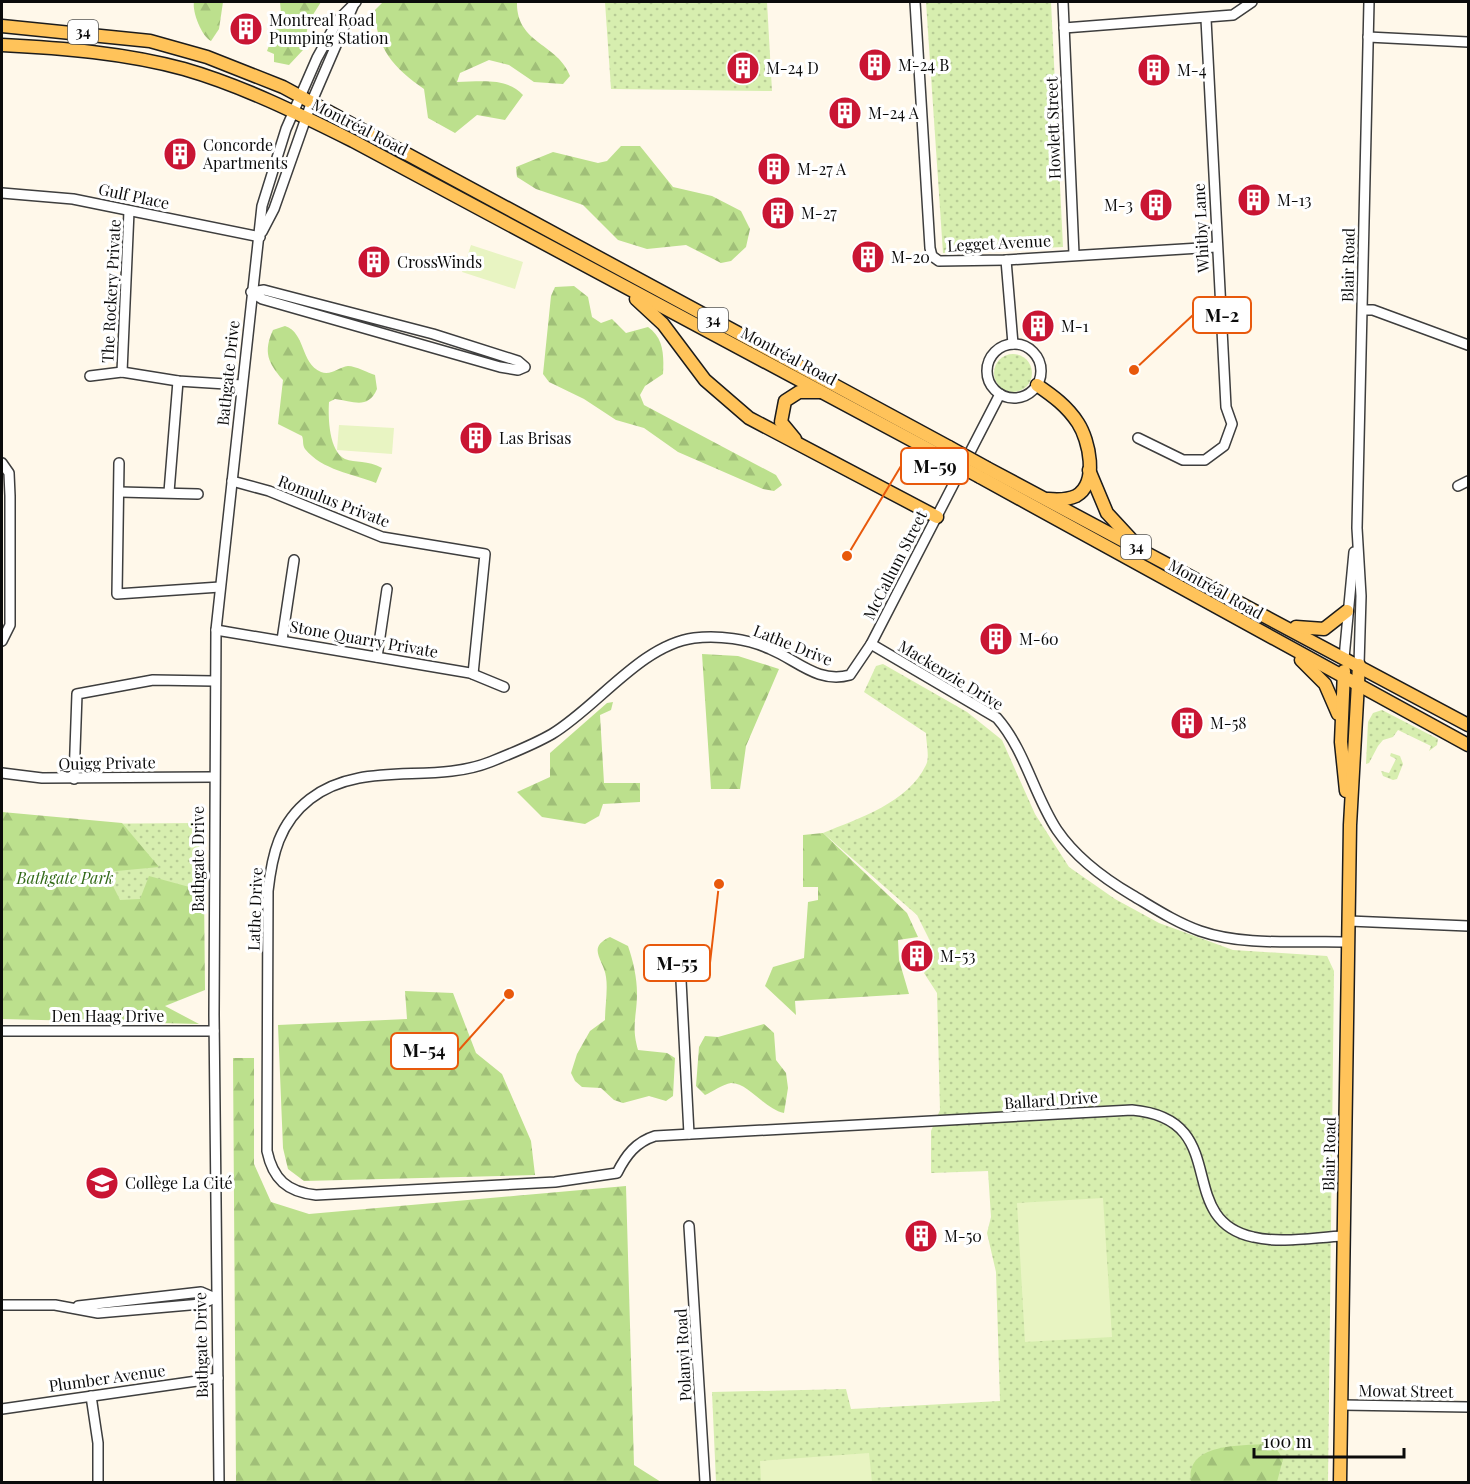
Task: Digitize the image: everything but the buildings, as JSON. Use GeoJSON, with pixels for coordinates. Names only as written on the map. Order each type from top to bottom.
{"type":"FeatureCollection","features":[{"type":"Feature","properties":{"kind":"main road","name":"Montréal Road"},"geometry":{"type":"LineString","coordinates":[[2,26],[140,39],[207,57],[306,98],[946,452],[1269,636],[1468,745]]}},
{"type":"Feature","properties":{"kind":"main road"},"geometry":{"type":"LineString","coordinates":[[136,59],[140,39]]}},
{"type":"Feature","properties":{"kind":"main road","name":"Montréal Road"},"geometry":{"type":"LineString","coordinates":[[2,45],[136,59],[201,75],[305,117],[824,393],[946,452]]}},
{"type":"Feature","properties":{"kind":"main road"},"geometry":{"type":"LineString","coordinates":[[620,284],[658,318],[705,380],[732,405],[767,429],[803,445],[937,518]]}},
{"type":"Feature","properties":{"kind":"main road"},"geometry":{"type":"LineString","coordinates":[[1037,385],[1064,405],[1079,424],[1087,445],[1089,470],[1100,500],[1111,519],[1149,554]]}},
{"type":"Feature","properties":{"kind":"main road"},"geometry":{"type":"LineString","coordinates":[[803,445],[783,426],[783,406],[789,396],[799,392],[824,393]]}},
{"type":"Feature","properties":{"kind":"main road"},"geometry":{"type":"LineString","coordinates":[[1046,499],[1067,499],[1078,495],[1084,486],[1089,470]]}},
{"type":"Feature","properties":{"kind":"main road","name":"Montréal Road"},"geometry":{"type":"LineString","coordinates":[[983,473],[1046,499],[1468,725]]}},
{"type":"Feature","properties":{"kind":"main road"},"geometry":{"type":"LineString","coordinates":[[1285,626],[1324,629],[1347,611]]}},
{"type":"Feature","properties":{"kind":"main road"},"geometry":{"type":"LineString","coordinates":[[1269,636],[1312,668],[1325,684],[1335,704],[1341,731]]}},
{"type":"Feature","properties":{"kind":"main road","name":"Blair Road"},"geometry":{"type":"LineString","coordinates":[[1344,658],[1341,731],[1350,825]]}},
{"type":"Feature","properties":{"kind":"main road","name":"Blair Road"},"geometry":{"type":"LineString","coordinates":[[1340,1482],[1350,825],[1359,665]]}},
{"type":"Feature","properties":{"kind":"street","name":"Legget Avenue"},"geometry":{"type":"LineString","coordinates":[[915,2],[932,256],[947,263],[1216,247]]}},
{"type":"Feature","properties":{"kind":"street","name":"Howlett Street"},"geometry":{"type":"LineString","coordinates":[[1063,2],[1074,254]]}},
{"type":"Feature","properties":{"kind":"street"},"geometry":{"type":"LineString","coordinates":[[1064,28],[1206,19],[1233,15],[1252,2]]}},
{"type":"Feature","properties":{"kind":"street","name":"Blair Road"},"geometry":{"type":"LineString","coordinates":[[1359,665],[1361,596],[1357,528],[1369,2]]}},
{"type":"Feature","properties":{"kind":"street"},"geometry":{"type":"LineString","coordinates":[[306,98],[355,3]]}},
{"type":"Feature","properties":{"kind":"street","name":"Whitby Lane"},"geometry":{"type":"LineString","coordinates":[[1138,438],[1183,460],[1206,460],[1224,446],[1232,424],[1226,407],[1206,19]]}},
{"type":"Feature","properties":{"kind":"street"},"geometry":{"type":"LineString","coordinates":[[1368,37],[1468,42]]}},
{"type":"Feature","properties":{"kind":"street","name":"Bathgate Drive"},"geometry":{"type":"LineString","coordinates":[[219,1482],[215,1298],[213,777],[216,630],[262,206],[293,112],[306,98]]}},
{"type":"Feature","properties":{"kind":"street","name":"Bathgate Drive"},"geometry":{"type":"LineString","coordinates":[[260,237],[274,209],[305,117],[306,98]]}},
{"type":"Feature","properties":{"kind":"street","name":"Gulf Place"},"geometry":{"type":"LineString","coordinates":[[2,193],[72,199],[260,237]]}},
{"type":"Feature","properties":{"kind":"street","name":"The Rockery Private"},"geometry":{"type":"LineString","coordinates":[[122,372],[129,211]]}},
{"type":"Feature","properties":{"kind":"street"},"geometry":{"type":"LineString","coordinates":[[1006,260],[1013,344]]}},
{"type":"Feature","properties":{"kind":"street"},"geometry":{"type":"LineString","coordinates":[[264,290],[287,294],[433,333],[519,361],[525,367],[518,370],[500,367],[342,324],[270,302],[251,292],[264,290]]}},
{"type":"Feature","properties":{"kind":"street"},"geometry":{"type":"LineString","coordinates":[[1363,310],[1373,310],[1468,345]]}},
{"type":"Feature","properties":{"kind":"street"},"geometry":{"type":"LineString","coordinates":[[1013,344],[1026,347],[1036,355],[1041,369],[1037,385],[1023,397],[1010,398],[1000,394],[990,384],[988,363],[996,350],[1013,344]]}},
{"type":"Feature","properties":{"kind":"street","name":"The Rockery Private"},"geometry":{"type":"LineString","coordinates":[[90,376],[122,372],[178,381],[242,384]]}},
{"type":"Feature","properties":{"kind":"street"},"geometry":{"type":"LineString","coordinates":[[169,492],[178,381]]}},
{"type":"Feature","properties":{"kind":"street","name":"McCallum Street"},"geometry":{"type":"LineString","coordinates":[[841,677],[854,670],[871,644],[1000,394]]}},
{"type":"Feature","properties":{"kind":"street"},"geometry":{"type":"LineString","coordinates":[[119,463],[117,594],[220,587]]}},
{"type":"Feature","properties":{"kind":"street"},"geometry":{"type":"LineString","coordinates":[[3,640],[10,625],[10,496],[4,464]]}},
{"type":"Feature","properties":{"kind":"street","name":"Romulus Private"},"geometry":{"type":"LineString","coordinates":[[232,481],[269,491],[382,537],[484,554],[473,674]]}},
{"type":"Feature","properties":{"kind":"street"},"geometry":{"type":"LineString","coordinates":[[1458,486],[1468,481]]}},
{"type":"Feature","properties":{"kind":"street"},"geometry":{"type":"LineString","coordinates":[[120,492],[198,494]]}},
{"type":"Feature","properties":{"kind":"street","name":"Blair Road"},"geometry":{"type":"LineString","coordinates":[[1344,658],[1357,528]]}},
{"type":"Feature","properties":{"kind":"street"},"geometry":{"type":"LineString","coordinates":[[282,640],[294,560]]}},
{"type":"Feature","properties":{"kind":"street"},"geometry":{"type":"LineString","coordinates":[[377,657],[387,589]]}},
{"type":"Feature","properties":{"kind":"street","name":"Stone Quarry Private"},"geometry":{"type":"LineString","coordinates":[[216,630],[473,674],[504,687]]}},
{"type":"Feature","properties":{"kind":"street","name":"Lathe Drive"},"geometry":{"type":"LineString","coordinates":[[689,1134],[643,1140],[629,1154],[617,1173],[564,1181],[316,1195],[292,1190],[282,1184],[275,1175],[267,1151],[268,891],[272,858],[280,835],[292,816],[329,786],[352,778],[466,768],[488,763],[553,733],[658,651],[689,639],[725,638],[748,641],[771,649],[814,673],[841,677]]}},
{"type":"Feature","properties":{"kind":"street","name":"Mackenzie Drive"},"geometry":{"type":"LineString","coordinates":[[871,644],[997,718],[1011,736],[1055,827],[1069,846],[1102,878],[1179,923],[1202,932],[1237,939],[1349,942]]}},
{"type":"Feature","properties":{"kind":"street"},"geometry":{"type":"LineString","coordinates":[[74,779],[77,694],[153,680],[214,681]]}},
{"type":"Feature","properties":{"kind":"street","name":"Quigg Private"},"geometry":{"type":"LineString","coordinates":[[2,773],[74,779],[213,777]]}},
{"type":"Feature","properties":{"kind":"street"},"geometry":{"type":"LineString","coordinates":[[1349,921],[1468,926]]}},
{"type":"Feature","properties":{"kind":"street"},"geometry":{"type":"LineString","coordinates":[[689,1134],[680,961],[696,958]]}},
{"type":"Feature","properties":{"kind":"street","name":"Den Haag Drive"},"geometry":{"type":"LineString","coordinates":[[2,1030],[214,1031]]}},
{"type":"Feature","properties":{"kind":"street","name":"Ballard Drive"},"geometry":{"type":"LineString","coordinates":[[689,1134],[818,1129],[1103,1111],[1154,1112],[1184,1130],[1196,1150],[1206,1197],[1218,1216],[1235,1230],[1252,1237],[1269,1239],[1344,1236]]}},
{"type":"Feature","properties":{"kind":"street","name":"Polanyi Road"},"geometry":{"type":"LineString","coordinates":[[689,1226],[705,1482]]}},
{"type":"Feature","properties":{"kind":"street"},"geometry":{"type":"LineString","coordinates":[[2,1305],[76,1307],[98,1313],[201,1304],[215,1298]]}},
{"type":"Feature","properties":{"kind":"street","name":"Plumber Avenue"},"geometry":{"type":"LineString","coordinates":[[2,1409],[218,1378]]}},
{"type":"Feature","properties":{"kind":"street"},"geometry":{"type":"LineString","coordinates":[[91,1396],[98,1443],[98,1482]]}},
{"type":"Feature","properties":{"kind":"street","name":"Mowat Street"},"geometry":{"type":"LineString","coordinates":[[1342,1405],[1468,1407]]}},
{"type":"Feature","properties":{"kind":"green space"},"geometry":{"type":"Polygon","coordinates":[[[194,2],[223,2],[219,29],[211,41],[204,35],[198,24],[194,2]]]}},
{"type":"Feature","properties":{"kind":"green space"},"geometry":{"type":"Polygon","coordinates":[[[280,2],[321,2],[309,21],[303,50],[289,65],[274,62],[274,54],[267,51],[281,13],[280,2]]]}},
{"type":"Feature","properties":{"kind":"green space"},"geometry":{"type":"Polygon","coordinates":[[[383,2],[517,2],[518,16],[523,27],[557,56],[570,76],[563,84],[534,82],[509,65],[489,60],[460,73],[457,82],[501,83],[517,89],[523,95],[505,120],[477,115],[455,133],[428,118],[424,89],[396,65],[383,47],[376,24],[375,10],[383,2]]]}},
{"type":"Feature","properties":{"kind":"green space"},"geometry":{"type":"Polygon","coordinates":[[[605,2],[767,2],[772,91],[611,89],[605,2]]]}},
{"type":"Feature","properties":{"kind":"green space"},"geometry":{"type":"Polygon","coordinates":[[[926,2],[1051,2],[1063,247],[943,253],[926,2]]]}},
{"type":"Feature","properties":{"kind":"green space"},"geometry":{"type":"Polygon","coordinates":[[[621,146],[640,146],[673,187],[712,196],[741,211],[750,229],[746,247],[731,261],[721,263],[686,245],[647,249],[618,240],[583,205],[536,189],[517,177],[516,167],[553,152],[598,163],[607,161],[621,146]]]}},
{"type":"Feature","properties":{"kind":"green space"},"geometry":{"type":"Polygon","coordinates":[[[471,245],[523,262],[515,289],[462,272],[471,245]]]}},
{"type":"Feature","properties":{"kind":"green space"},"geometry":{"type":"Polygon","coordinates":[[[574,286],[588,297],[592,317],[601,323],[612,319],[626,333],[648,327],[657,336],[663,354],[663,374],[645,386],[640,395],[644,405],[776,475],[782,485],[774,491],[763,489],[678,452],[644,428],[616,420],[584,399],[549,382],[543,374],[551,296],[555,287],[574,286]]]}},
{"type":"Feature","properties":{"kind":"green space"},"geometry":{"type":"Polygon","coordinates":[[[285,326],[297,335],[309,362],[321,372],[328,373],[348,366],[375,375],[377,389],[369,400],[359,403],[335,399],[329,402],[329,425],[333,442],[340,455],[345,459],[382,468],[376,483],[320,462],[305,449],[302,436],[278,424],[283,380],[271,363],[268,345],[273,330],[285,326]]]}},
{"type":"Feature","properties":{"kind":"green space"},"geometry":{"type":"Polygon","coordinates":[[[1013,354],[1020,355],[1026,360],[1031,366],[1031,380],[1026,386],[1020,391],[1013,392],[1006,391],[1000,386],[995,380],[994,373],[995,366],[1000,360],[1006,355],[1013,354]]]}},
{"type":"Feature","properties":{"kind":"green space"},"geometry":{"type":"Polygon","coordinates":[[[339,425],[394,428],[392,454],[337,450],[339,425]]]}},
{"type":"Feature","properties":{"kind":"green space"},"geometry":{"type":"Polygon","coordinates":[[[702,654],[738,656],[779,669],[746,746],[740,789],[711,789],[702,654]]]}},
{"type":"Feature","properties":{"kind":"green space"},"geometry":{"type":"Polygon","coordinates":[[[883,664],[967,712],[1002,740],[1035,814],[1069,867],[1115,899],[1159,923],[1233,950],[1327,956],[1334,971],[1328,1482],[716,1482],[712,1392],[846,1389],[851,1409],[1000,1401],[996,1272],[987,1233],[991,1217],[988,1171],[931,1173],[931,1131],[940,1110],[937,993],[924,973],[930,966],[930,941],[917,915],[823,833],[867,815],[895,799],[918,778],[926,765],[928,754],[926,733],[864,692],[876,666],[883,664]]]}},
{"type":"Feature","properties":{"kind":"green space"},"geometry":{"type":"Polygon","coordinates":[[[613,702],[611,710],[600,715],[604,783],[640,783],[640,802],[603,804],[599,816],[585,824],[542,817],[517,792],[550,777],[550,753],[607,703],[613,702]]]}},
{"type":"Feature","properties":{"kind":"green space"},"geometry":{"type":"Polygon","coordinates":[[[1382,710],[1438,739],[1437,745],[1429,751],[1431,746],[1398,730],[1393,737],[1383,740],[1369,763],[1366,764],[1368,722],[1373,713],[1382,710]]]}},
{"type":"Feature","properties":{"kind":"green space"},"geometry":{"type":"Polygon","coordinates":[[[1391,753],[1400,756],[1403,764],[1397,779],[1393,780],[1383,776],[1381,771],[1389,773],[1396,759],[1390,756],[1391,753]]]}},
{"type":"Feature","properties":{"kind":"green space"},"geometry":{"type":"Polygon","coordinates":[[[2,812],[122,823],[159,867],[106,872],[120,900],[140,899],[149,876],[204,891],[205,990],[165,1006],[199,1024],[2,1019],[2,812]]]}},
{"type":"Feature","properties":{"kind":"green space","name":"Bathgate Park"},"geometry":{"type":"Polygon","coordinates":[[[2,821],[62,824],[199,823],[200,931],[62,932],[2,821]]]}},
{"type":"Feature","properties":{"kind":"green space"},"geometry":{"type":"Polygon","coordinates":[[[823,833],[907,913],[918,937],[898,940],[899,960],[909,994],[795,1001],[796,1015],[765,986],[773,967],[804,958],[808,902],[818,900],[818,887],[803,887],[803,835],[823,833]]]}},
{"type":"Feature","properties":{"kind":"green space"},"geometry":{"type":"Polygon","coordinates":[[[610,937],[628,946],[633,963],[637,987],[635,1027],[638,1050],[667,1053],[675,1058],[673,1096],[666,1101],[649,1096],[623,1103],[614,1100],[601,1088],[582,1087],[571,1073],[577,1054],[590,1031],[605,1020],[607,982],[598,950],[599,945],[610,937]]]}},
{"type":"Feature","properties":{"kind":"green space"},"geometry":{"type":"Polygon","coordinates":[[[405,991],[453,993],[476,1053],[502,1074],[531,1141],[535,1175],[304,1181],[288,1169],[283,1148],[278,1025],[407,1019],[405,991]]]}},
{"type":"Feature","properties":{"kind":"green space"},"geometry":{"type":"Polygon","coordinates":[[[764,1024],[774,1033],[776,1060],[786,1073],[788,1088],[784,1113],[770,1107],[738,1084],[731,1083],[721,1086],[705,1095],[696,1086],[699,1047],[705,1036],[718,1037],[764,1024]]]}},
{"type":"Feature","properties":{"kind":"green space"},"geometry":{"type":"Polygon","coordinates":[[[233,1058],[254,1058],[254,1164],[271,1202],[309,1214],[626,1186],[634,1465],[661,1482],[236,1482],[233,1058]]]}},
{"type":"Feature","properties":{"kind":"green space"},"geometry":{"type":"Polygon","coordinates":[[[1103,1198],[1112,1337],[1025,1342],[1017,1203],[1103,1198]]]}},
{"type":"Feature","properties":{"kind":"green space"},"geometry":{"type":"Polygon","coordinates":[[[1265,1444],[1276,1448],[1283,1459],[1277,1482],[1191,1482],[1191,1469],[1205,1453],[1229,1447],[1265,1444]]]}},
{"type":"Feature","properties":{"kind":"green space"},"geometry":{"type":"Polygon","coordinates":[[[869,1453],[872,1482],[761,1482],[760,1461],[869,1453]]]}},
{"type":"Feature","properties":{"kind":"place","name":"Montreal Road Pumping Station"},"geometry":{"type":"Point","coordinates":[246,29]}},
{"type":"Feature","properties":{"kind":"place","name":"M-24 B"},"geometry":{"type":"Point","coordinates":[875,65]}},
{"type":"Feature","properties":{"kind":"place","name":"M-24 D"},"geometry":{"type":"Point","coordinates":[743,68]}},
{"type":"Feature","properties":{"kind":"place","name":"M-4"},"geometry":{"type":"Point","coordinates":[1154,70]}},
{"type":"Feature","properties":{"kind":"place","name":"M-24 A"},"geometry":{"type":"Point","coordinates":[845,113]}},
{"type":"Feature","properties":{"kind":"place","name":"Concorde Apartments"},"geometry":{"type":"Point","coordinates":[180,154]}},
{"type":"Feature","properties":{"kind":"place","name":"M-27 A"},"geometry":{"type":"Point","coordinates":[774,169]}},
{"type":"Feature","properties":{"kind":"place","name":"M-13"},"geometry":{"type":"Point","coordinates":[1254,200]}},
{"type":"Feature","properties":{"kind":"place","name":"M-3"},"geometry":{"type":"Point","coordinates":[1156,205]}},
{"type":"Feature","properties":{"kind":"place","name":"M-27"},"geometry":{"type":"Point","coordinates":[778,213]}},
{"type":"Feature","properties":{"kind":"place","name":"M-20"},"geometry":{"type":"Point","coordinates":[868,257]}},
{"type":"Feature","properties":{"kind":"place","name":"CrossWinds"},"geometry":{"type":"Point","coordinates":[374,262]}},
{"type":"Feature","properties":{"kind":"place","name":"M-1"},"geometry":{"type":"Point","coordinates":[1038,326]}},
{"type":"Feature","properties":{"kind":"place","name":"M-2"},"geometry":{"type":"Point","coordinates":[1134,370]}},
{"type":"Feature","properties":{"kind":"place","name":"Las Brisas"},"geometry":{"type":"Point","coordinates":[476,438]}},
{"type":"Feature","properties":{"kind":"place","name":"M-59"},"geometry":{"type":"Point","coordinates":[847,556]}},
{"type":"Feature","properties":{"kind":"place","name":"M-60"},"geometry":{"type":"Point","coordinates":[996,639]}},
{"type":"Feature","properties":{"kind":"place","name":"M-58"},"geometry":{"type":"Point","coordinates":[1187,723]}},
{"type":"Feature","properties":{"kind":"place","name":"M-55"},"geometry":{"type":"Point","coordinates":[719,884]}},
{"type":"Feature","properties":{"kind":"place","name":"M-53"},"geometry":{"type":"Point","coordinates":[917,956]}},
{"type":"Feature","properties":{"kind":"place","name":"M-54"},"geometry":{"type":"Point","coordinates":[509,994]}},
{"type":"Feature","properties":{"kind":"place","name":"Collège La Cité"},"geometry":{"type":"Point","coordinates":[102,1183]}},
{"type":"Feature","properties":{"kind":"place","name":"M-50"},"geometry":{"type":"Point","coordinates":[921,1236]}}]}
